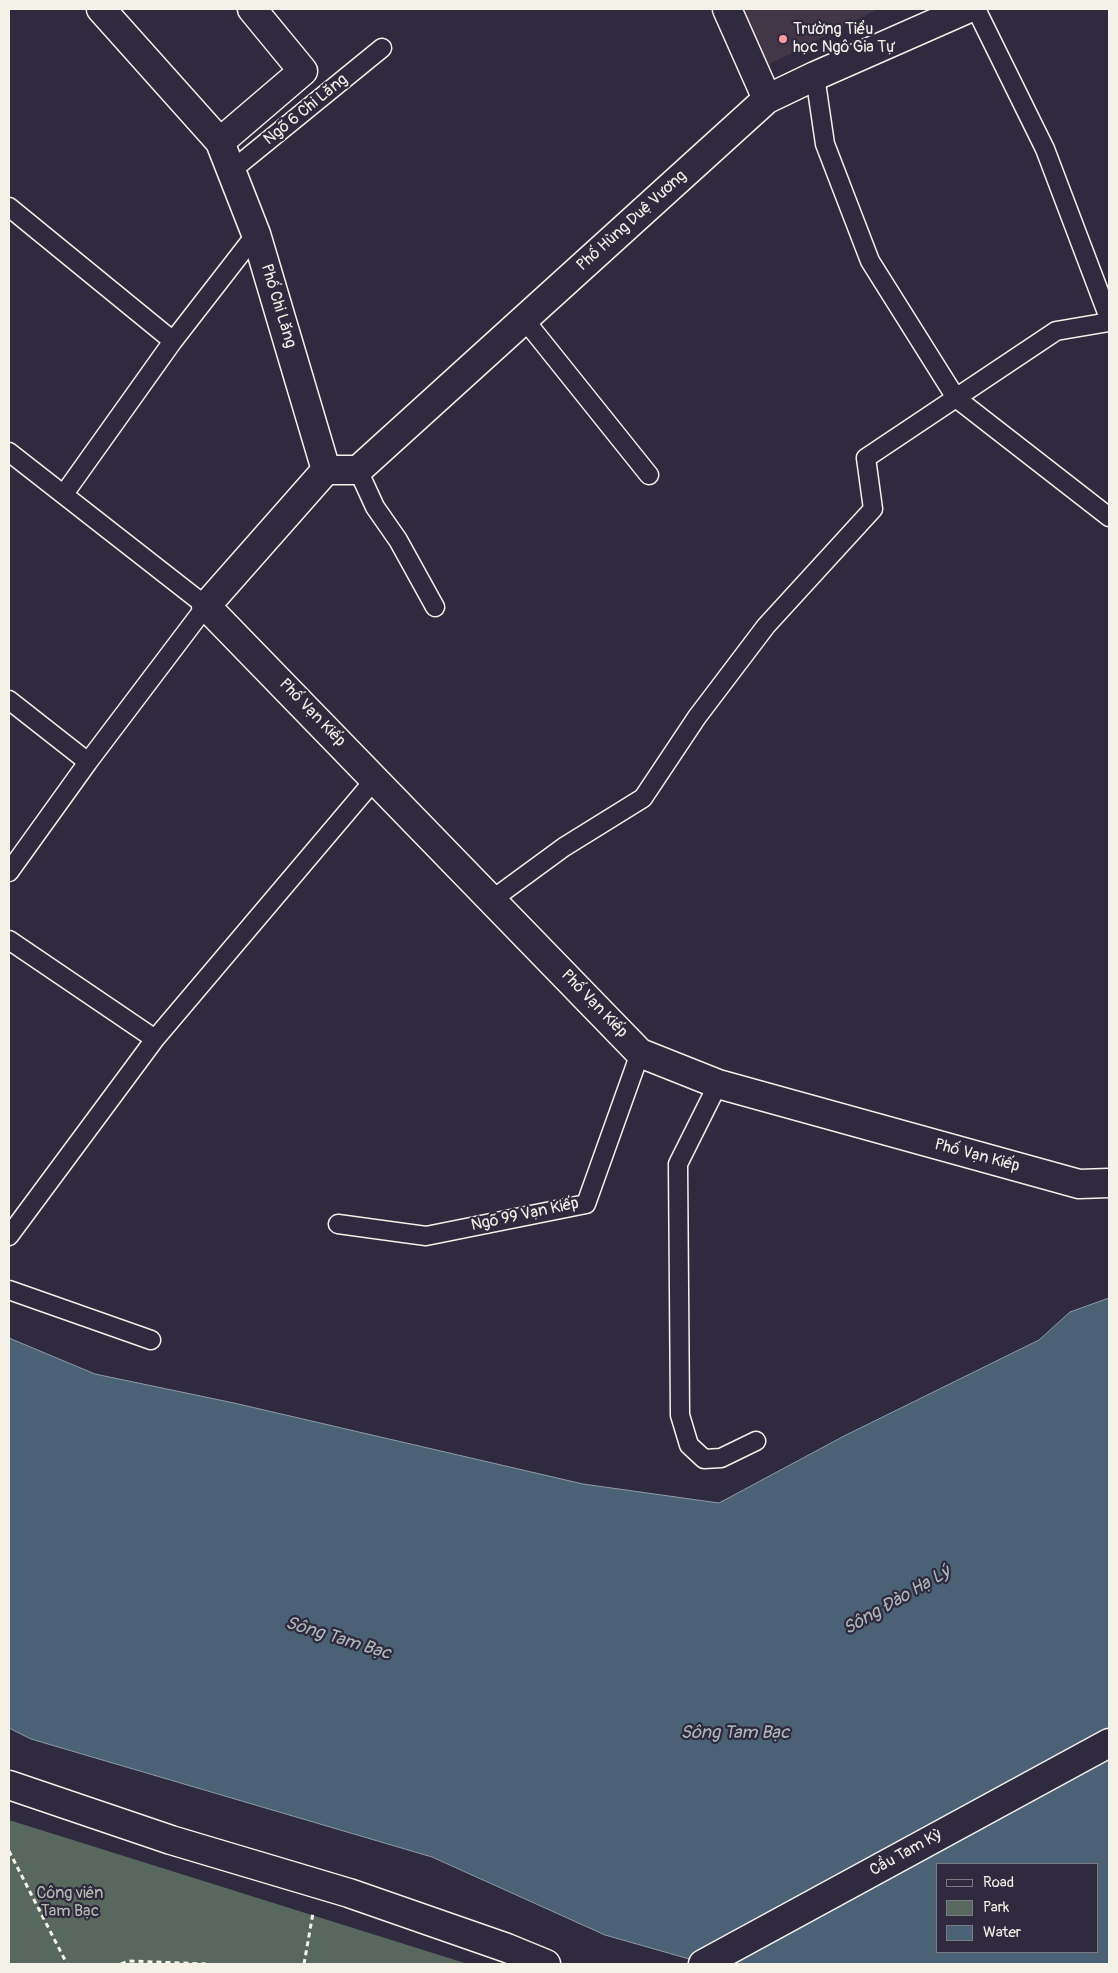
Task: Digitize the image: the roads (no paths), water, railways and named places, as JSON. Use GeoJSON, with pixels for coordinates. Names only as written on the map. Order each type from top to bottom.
{"type":"FeatureCollection","features":[{"type":"Feature","properties":{"kind":"street","name":"Phố Chi Lăng"},"geometry":{"type":"LineString","coordinates":[[101,9],[220,142],[256,234],[326,470]]}},
{"type":"Feature","properties":{"kind":"street"},"geometry":{"type":"LineString","coordinates":[[220,142],[303,71],[252,9]]}},
{"type":"Feature","properties":{"kind":"street"},"geometry":{"type":"LineString","coordinates":[[728,9],[767,99]]}},
{"type":"Feature","properties":{"kind":"street","name":"Phố Hùng Duệ Vương"},"geometry":{"type":"LineString","coordinates":[[358,470],[767,99],[814,76],[968,9]]}},
{"type":"Feature","properties":{"kind":"street"},"geometry":{"type":"LineString","coordinates":[[206,606],[326,470],[358,470]]}},
{"type":"Feature","properties":{"kind":"street","name":"Phố Vạn Kiếp"},"geometry":{"type":"LineString","coordinates":[[206,606],[376,778],[640,1053],[718,1084],[1079,1184],[1109,1183]]}},
{"type":"Feature","properties":{"kind":"street","name":"Cầu Tam Kỳ"},"geometry":{"type":"LineString","coordinates":[[703,1964],[1109,1743]]}},
{"type":"Feature","properties":{"kind":"street"},"geometry":{"type":"LineString","coordinates":[[9,1785],[162,1837],[349,1893],[507,1948],[546,1964]]}},
{"type":"Feature","properties":{"kind":"lane"},"geometry":{"type":"LineString","coordinates":[[976,9],[1045,149],[1109,318]]}},
{"type":"Feature","properties":{"kind":"lane","name":"Ngõ 6 Chi Lăng"},"geometry":{"type":"LineString","coordinates":[[231,171],[382,48]]}},
{"type":"Feature","properties":{"kind":"lane"},"geometry":{"type":"LineString","coordinates":[[814,76],[825,144],[870,261],[956,398],[1109,517]]}},
{"type":"Feature","properties":{"kind":"lane"},"geometry":{"type":"LineString","coordinates":[[9,207],[173,341]]}},
{"type":"Feature","properties":{"kind":"lane"},"geometry":{"type":"LineString","coordinates":[[64,494],[173,341],[256,234]]}},
{"type":"Feature","properties":{"kind":"lane"},"geometry":{"type":"LineString","coordinates":[[524,319],[649,475]]}},
{"type":"Feature","properties":{"kind":"lane"},"geometry":{"type":"LineString","coordinates":[[493,900],[564,847],[643,798],[697,717],[766,626],[873,508],[866,458],[1056,331],[1109,322]]}},
{"type":"Feature","properties":{"kind":"lane"},"geometry":{"type":"LineString","coordinates":[[9,452],[206,606],[88,762],[9,872]]}},
{"type":"Feature","properties":{"kind":"lane"},"geometry":{"type":"LineString","coordinates":[[358,470],[375,507],[398,540],[435,607]]}},
{"type":"Feature","properties":{"kind":"lane"},"geometry":{"type":"LineString","coordinates":[[9,700],[88,762]]}},
{"type":"Feature","properties":{"kind":"lane"},"geometry":{"type":"LineString","coordinates":[[9,1236],[155,1040],[376,778]]}},
{"type":"Feature","properties":{"kind":"lane"},"geometry":{"type":"LineString","coordinates":[[9,940],[155,1040]]}},
{"type":"Feature","properties":{"kind":"lane","name":"Ngõ 99 Vạn Kiếp"},"geometry":{"type":"LineString","coordinates":[[338,1224],[426,1236],[586,1204],[640,1053]]}},
{"type":"Feature","properties":{"kind":"lane"},"geometry":{"type":"LineString","coordinates":[[718,1084],[678,1164],[680,1415],[689,1445],[704,1459],[721,1458],[756,1442]]}},
{"type":"Feature","properties":{"kind":"lane"},"geometry":{"type":"LineString","coordinates":[[9,1290],[151,1340]]}},
{"type":"Feature","properties":{"kind":"water","name":"Sông Tam Bạc"},"geometry":{"type":"Polygon","coordinates":[[[1109,1298],[1109,1964],[707,1964],[605,1935],[432,1857],[31,1739],[9,1728],[9,1338],[95,1374],[234,1403],[583,1484],[719,1503],[844,1436],[1039,1340],[1070,1312],[1109,1298]]]}},
{"type":"Feature","properties":{"kind":"place","name":"Trường Tiểu học Ngô Gia Tự"},"geometry":{"type":"Point","coordinates":[783,39]}},
{"type":"Feature","properties":{"kind":"water label","name":"Sông Đào Hạ Lý"},"geometry":{"type":"Point","coordinates":[897,1601]}},
{"type":"Feature","properties":{"kind":"park label","name":"Công viên Tam Bạc"},"geometry":{"type":"Point","coordinates":[70,1903]}}]}
